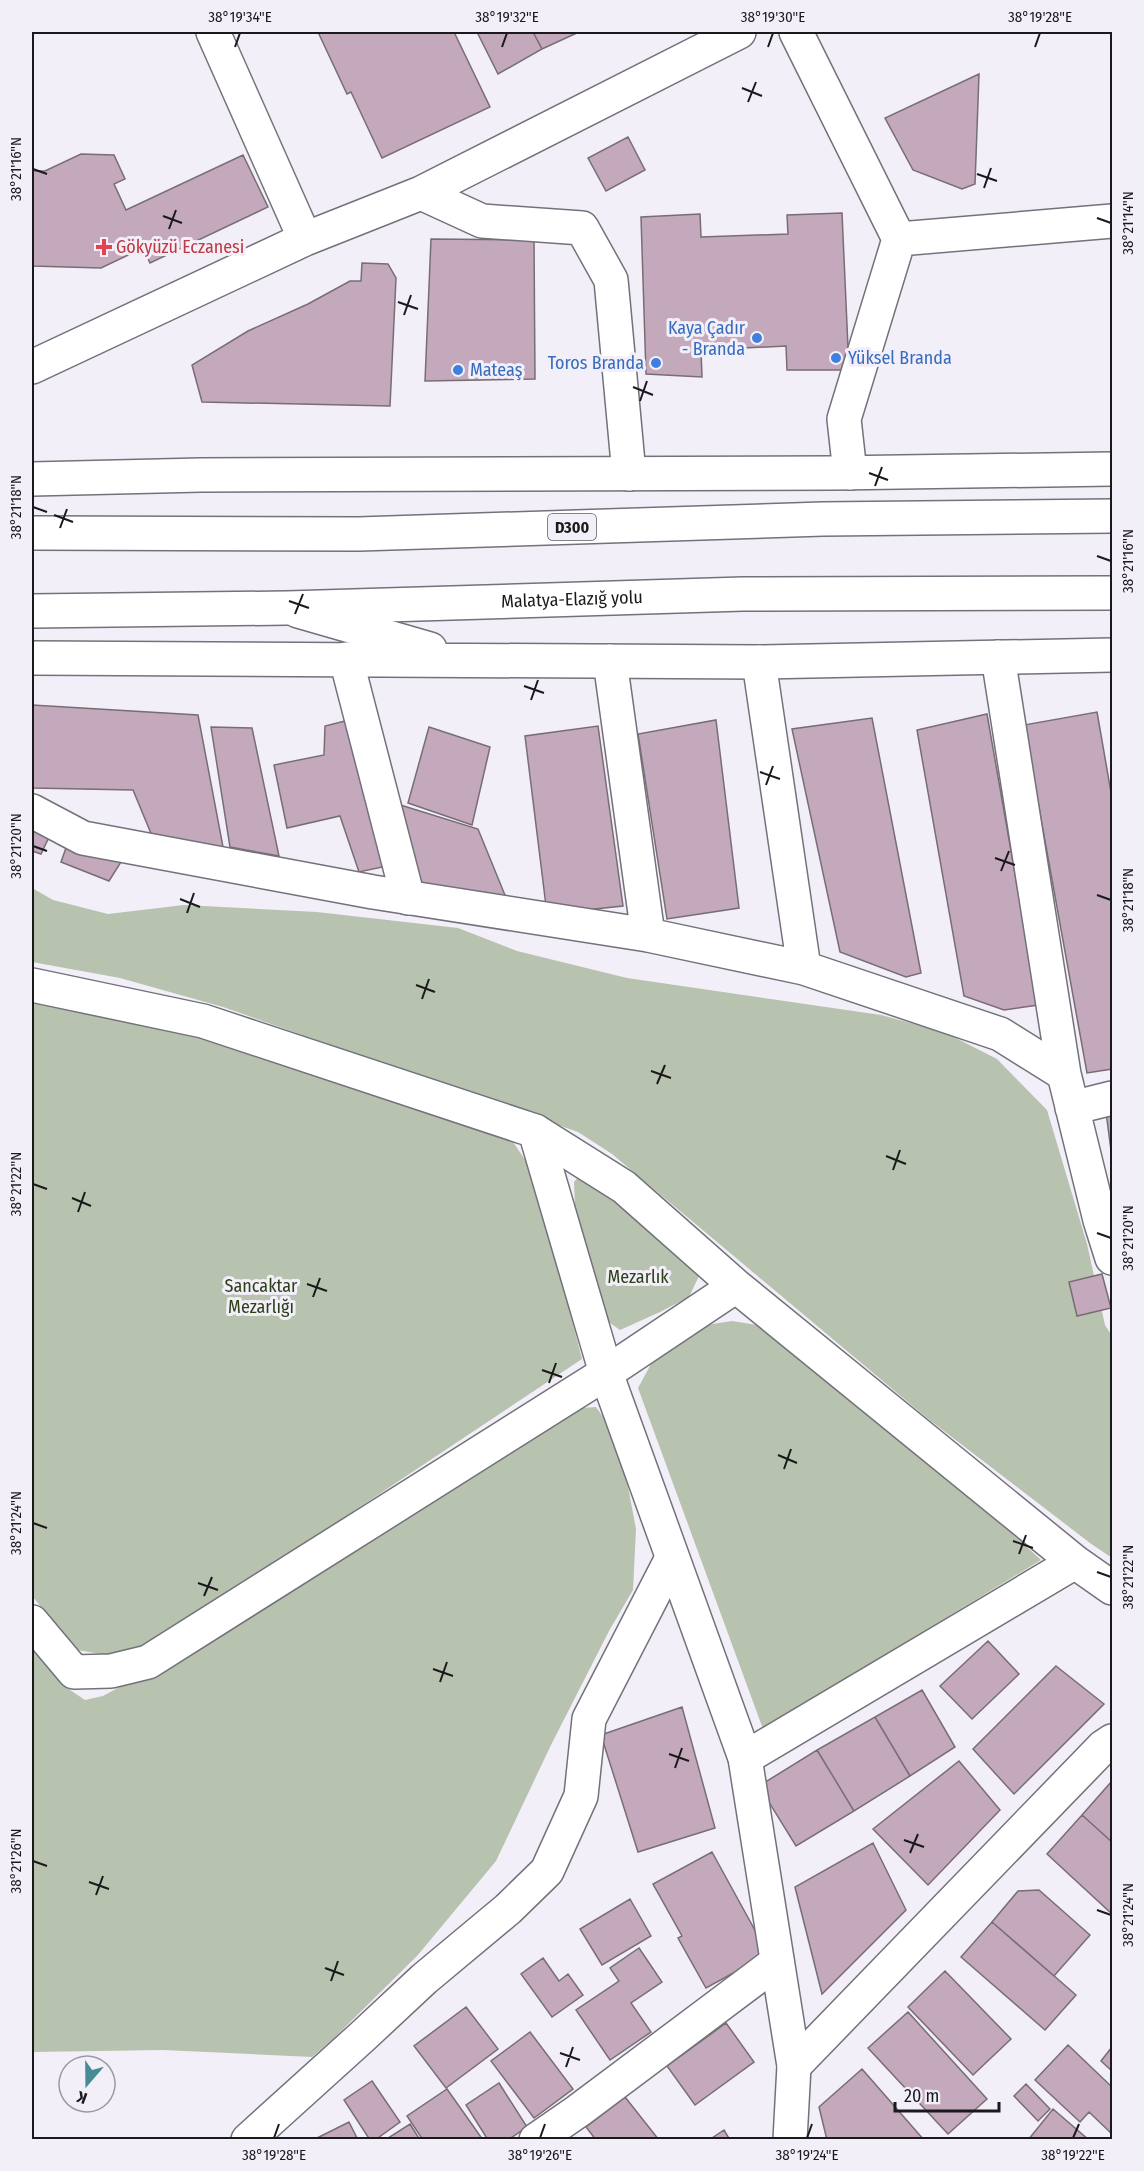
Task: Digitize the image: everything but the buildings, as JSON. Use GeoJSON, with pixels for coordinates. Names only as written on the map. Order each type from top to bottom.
{"type":"FeatureCollection","features":[{"type":"Feature","properties":{"kind":"main road"},"geometry":{"type":"LineString","coordinates":[[213,32],[305,239]]}},
{"type":"Feature","properties":{"kind":"main road"},"geometry":{"type":"LineString","coordinates":[[32,367],[305,239],[421,193],[739,32]]}},
{"type":"Feature","properties":{"kind":"main road"},"geometry":{"type":"LineString","coordinates":[[796,32],[899,239],[844,418],[850,473]]}},
{"type":"Feature","properties":{"kind":"main road"},"geometry":{"type":"LineString","coordinates":[[421,193],[482,221],[582,228],[611,280],[629,474]]}},
{"type":"Feature","properties":{"kind":"main road"},"geometry":{"type":"LineString","coordinates":[[899,239],[1113,221]]}},
{"type":"Feature","properties":{"kind":"main road"},"geometry":{"type":"LineString","coordinates":[[32,479],[201,475],[850,473],[1113,469]]}},
{"type":"Feature","properties":{"kind":"main road","name":"D300"},"geometry":{"type":"LineString","coordinates":[[32,533],[359,534],[823,519],[1113,516]]}},
{"type":"Feature","properties":{"kind":"main road","name":"Malatya-Elazığ yolu"},"geometry":{"type":"LineString","coordinates":[[32,611],[287,608],[743,594],[1113,593]]}},
{"type":"Feature","properties":{"kind":"main road"},"geometry":{"type":"LineString","coordinates":[[287,608],[469,660]]}},
{"type":"Feature","properties":{"kind":"main road"},"geometry":{"type":"LineString","coordinates":[[32,658],[759,662],[1113,656]]}},
{"type":"Feature","properties":{"kind":"main road"},"geometry":{"type":"LineString","coordinates":[[998,657],[1064,1074],[1106,1219],[1113,1258]]}},
{"type":"Feature","properties":{"kind":"main road"},"geometry":{"type":"LineString","coordinates":[[346,659],[408,898]]}},
{"type":"Feature","properties":{"kind":"main road"},"geometry":{"type":"LineString","coordinates":[[610,661],[648,935]]}},
{"type":"Feature","properties":{"kind":"main road"},"geometry":{"type":"LineString","coordinates":[[759,662],[804,968]]}},
{"type":"Feature","properties":{"kind":"main road"},"geometry":{"type":"LineString","coordinates":[[32,811],[83,838],[408,898],[648,935],[804,968],[1000,1034],[1064,1074]]}},
{"type":"Feature","properties":{"kind":"main road"},"geometry":{"type":"LineString","coordinates":[[32,985],[203,1021],[535,1131],[624,1187],[736,1286],[1075,1562],[1113,1588]]}},
{"type":"Feature","properties":{"kind":"main road"},"geometry":{"type":"LineString","coordinates":[[1072,1108],[1113,1098]]}},
{"type":"Feature","properties":{"kind":"main road"},"geometry":{"type":"LineString","coordinates":[[535,1131],[606,1373],[745,1758],[794,2066],[790,2139]]}},
{"type":"Feature","properties":{"kind":"main road"},"geometry":{"type":"LineString","coordinates":[[32,1622],[74,1672],[111,1671],[148,1662],[606,1373],[736,1286]]}},
{"type":"Feature","properties":{"kind":"main road"},"geometry":{"type":"LineString","coordinates":[[248,2139],[423,1979],[508,1909],[547,1871],[581,1796],[589,1719],[672,1558]]}},
{"type":"Feature","properties":{"kind":"main road"},"geometry":{"type":"LineString","coordinates":[[745,1758],[1075,1562]]}},
{"type":"Feature","properties":{"kind":"main road"},"geometry":{"type":"LineString","coordinates":[[794,2066],[1103,1747],[1113,1741]]}},
{"type":"Feature","properties":{"kind":"main road"},"geometry":{"type":"LineString","coordinates":[[536,2139],[578,2111],[777,1962]]}},
{"type":"Feature","properties":{"kind":"green space"},"geometry":{"type":"Polygon","coordinates":[[[32,888],[53,900],[108,914],[184,905],[317,912],[458,928],[517,951],[627,978],[881,1015],[944,1032],[997,1059],[1047,1110],[1087,1244],[1105,1325],[1112,1336],[1112,1558],[927,1418],[612,1154],[578,1132],[223,1007],[120,978],[32,962],[32,888]]]}},
{"type":"Feature","properties":{"kind":"green space","name":"Sancaktar Mezarlığı"},"geometry":{"type":"Polygon","coordinates":[[[32,1001],[128,1018],[249,1050],[511,1139],[534,1173],[582,1359],[151,1646],[125,1658],[77,1650],[32,1596],[32,1001]]]}},
{"type":"Feature","properties":{"kind":"green space","name":"Mezarlık"},"geometry":{"type":"Polygon","coordinates":[[[583,1172],[699,1276],[689,1297],[620,1330],[606,1320],[575,1207],[574,1182],[583,1172]]]}},
{"type":"Feature","properties":{"kind":"green space"},"geometry":{"type":"Polygon","coordinates":[[[732,1321],[757,1325],[971,1495],[1041,1560],[763,1729],[638,1388],[651,1364],[706,1325],[732,1321]]]}},
{"type":"Feature","properties":{"kind":"green space"},"geometry":{"type":"Polygon","coordinates":[[[596,1407],[616,1435],[628,1487],[636,1529],[633,1590],[609,1631],[551,1745],[496,1861],[417,1956],[312,2057],[163,2050],[32,2052],[32,1648],[61,1684],[85,1700],[103,1696],[199,1644],[325,1570],[565,1409],[596,1407]]]}},
{"type":"Feature","properties":{"kind":"place","name":"Gökyüzü Eczanesi"},"geometry":{"type":"Point","coordinates":[104,247]}},
{"type":"Feature","properties":{"kind":"place","name":"Kaya Çadır - Branda"},"geometry":{"type":"Point","coordinates":[757,338]}},
{"type":"Feature","properties":{"kind":"place","name":"Yüksel Branda"},"geometry":{"type":"Point","coordinates":[836,358]}},
{"type":"Feature","properties":{"kind":"place","name":"Toros Branda"},"geometry":{"type":"Point","coordinates":[656,363]}},
{"type":"Feature","properties":{"kind":"place","name":"Mateaş"},"geometry":{"type":"Point","coordinates":[458,370]}}]}
